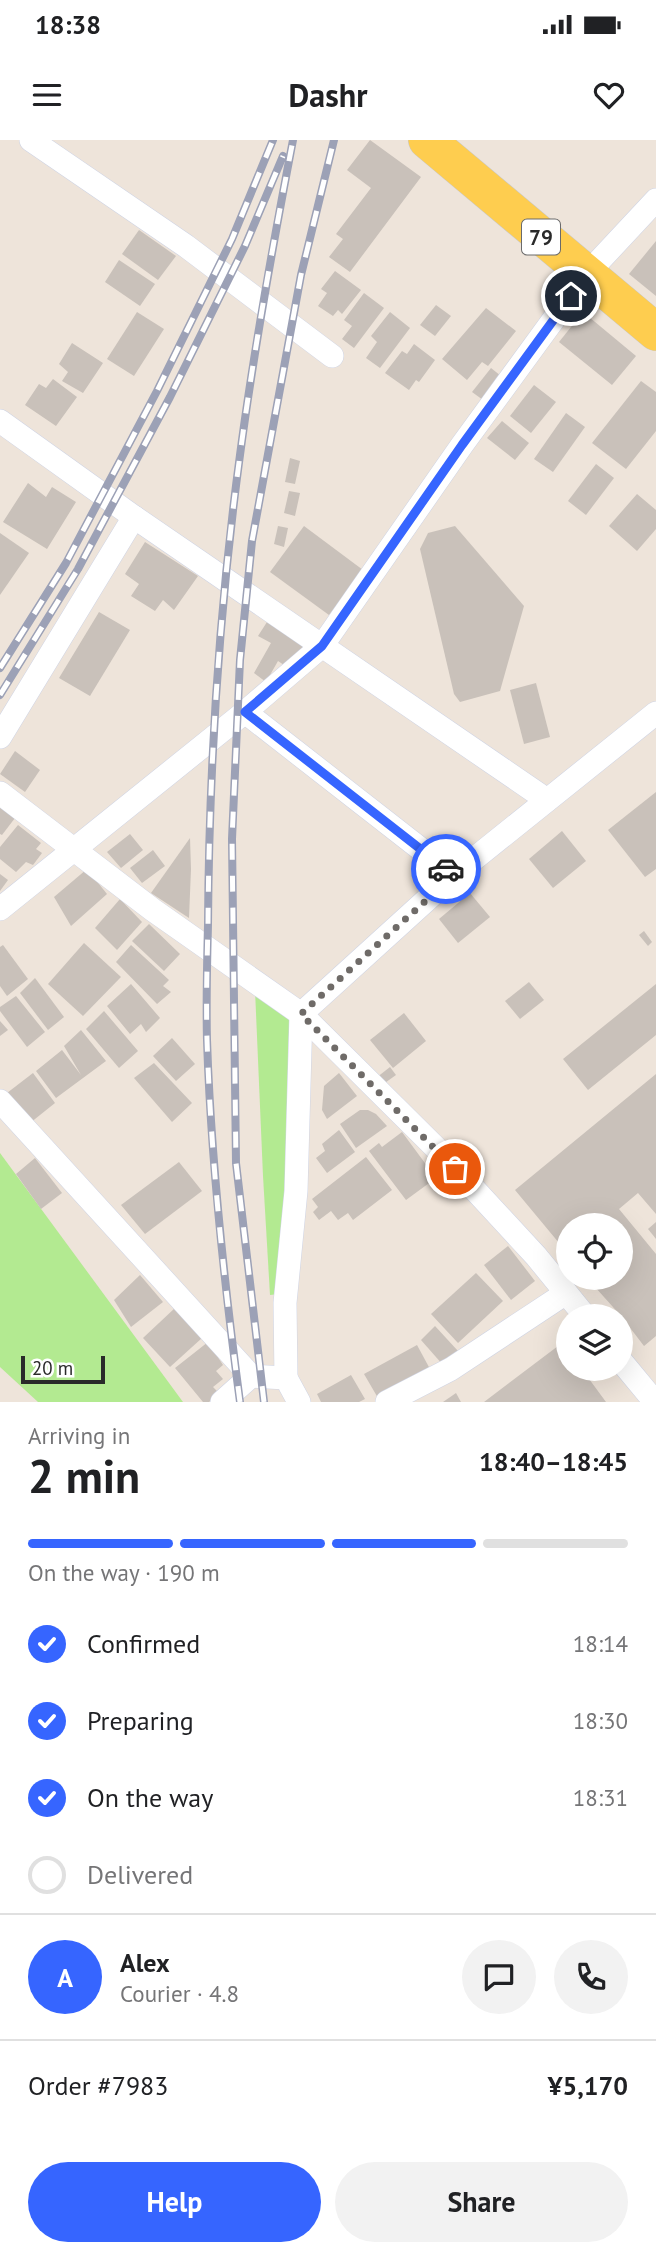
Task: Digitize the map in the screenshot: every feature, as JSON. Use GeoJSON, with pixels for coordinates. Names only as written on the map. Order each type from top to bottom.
{"type":"FeatureCollection","features":[{"type":"Feature","properties":{"kind":"main road","name":"79"},"geometry":{"type":"LineString","coordinates":[[427,140],[656,332]]}},
{"type":"Feature","properties":{"kind":"street"},"geometry":{"type":"LineString","coordinates":[[31,140],[186,246],[332,356]]}},
{"type":"Feature","properties":{"kind":"street"},"geometry":{"type":"LineString","coordinates":[[0,909],[245,712],[322,646],[462,445],[586,275],[656,200]]}},
{"type":"Feature","properties":{"kind":"street"},"geometry":{"type":"LineString","coordinates":[[0,421],[134,517],[547,800]]}},
{"type":"Feature","properties":{"kind":"street"},"geometry":{"type":"LineString","coordinates":[[0,737],[134,517]]}},
{"type":"Feature","properties":{"kind":"street"},"geometry":{"type":"LineString","coordinates":[[245,712],[454,875]]}},
{"type":"Feature","properties":{"kind":"street"},"geometry":{"type":"LineString","coordinates":[[299,1402],[286,1378],[285,1303],[296,1191],[301,1014],[454,875],[656,713]]}},
{"type":"Feature","properties":{"kind":"street"},"geometry":{"type":"LineString","coordinates":[[0,793],[153,910],[301,1014],[439,1151],[536,1256],[575,1304]]}},
{"type":"Feature","properties":{"kind":"street"},"geometry":{"type":"LineString","coordinates":[[0,1101],[251,1376],[286,1378]]}},
{"type":"Feature","properties":{"kind":"street"},"geometry":{"type":"LineString","coordinates":[[387,1402],[451,1369],[566,1293]]}},
{"type":"Feature","properties":{"kind":"street"},"geometry":{"type":"LineString","coordinates":[[633,1375],[655,1402]]}},
{"type":"Feature","properties":{"kind":"street"},"geometry":{"type":"LineString","coordinates":[[222,1402],[251,1376]]}},
{"type":"Feature","properties":{"kind":"green space"},"geometry":{"type":"Polygon","coordinates":[[[255,990],[295,1016],[279,1294],[270,1295],[263,1176],[255,990]]]}},
{"type":"Feature","properties":{"kind":"green space"},"geometry":{"type":"Polygon","coordinates":[[[0,1153],[183,1402],[38,1402],[0,1367],[0,1153]]]}},
{"type":"Feature","properties":{"kind":"building"},"geometry":{"type":"Polygon","coordinates":[[[370,140],[421,177],[350,272],[329,257],[343,239],[336,234],[371,188],[347,170],[370,140]]]}},
{"type":"Feature","properties":{"kind":"building"},"geometry":{"type":"Polygon","coordinates":[[[139,230],[176,256],[158,280],[122,254],[139,230]]]}},
{"type":"Feature","properties":{"kind":"building"},"geometry":{"type":"Polygon","coordinates":[[[656,241],[656,296],[629,274],[656,241]]]}},
{"type":"Feature","properties":{"kind":"building"},"geometry":{"type":"Polygon","coordinates":[[[119,260],[155,284],[140,306],[105,282],[119,260]]]}},
{"type":"Feature","properties":{"kind":"building"},"geometry":{"type":"Polygon","coordinates":[[[335,271],[361,290],[342,314],[338,310],[333,316],[318,306],[327,293],[321,289],[335,271]]]}},
{"type":"Feature","properties":{"kind":"building"},"geometry":{"type":"Polygon","coordinates":[[[364,293],[384,308],[354,348],[342,339],[352,326],[344,320],[364,293]]]}},
{"type":"Feature","properties":{"kind":"building"},"geometry":{"type":"Polygon","coordinates":[[[436,305],[451,316],[435,336],[420,325],[436,305]]]}},
{"type":"Feature","properties":{"kind":"building"},"geometry":{"type":"Polygon","coordinates":[[[486,308],[516,331],[488,366],[482,362],[467,380],[442,359],[486,308]]]}},
{"type":"Feature","properties":{"kind":"building"},"geometry":{"type":"Polygon","coordinates":[[[137,312],[164,329],[134,376],[107,359],[137,312]]]}},
{"type":"Feature","properties":{"kind":"building"},"geometry":{"type":"Polygon","coordinates":[[[390,312],[410,328],[380,368],[366,358],[377,342],[371,336],[390,312]]]}},
{"type":"Feature","properties":{"kind":"building"},"geometry":{"type":"Polygon","coordinates":[[[583,312],[636,356],[612,385],[559,342],[583,312]]]}},
{"type":"Feature","properties":{"kind":"building"},"geometry":{"type":"Polygon","coordinates":[[[72,343],[103,363],[83,393],[62,381],[68,372],[59,364],[72,343]]]}},
{"type":"Feature","properties":{"kind":"building"},"geometry":{"type":"Polygon","coordinates":[[[414,344],[435,360],[419,382],[416,380],[409,390],[385,373],[402,351],[407,354],[414,344]]]}},
{"type":"Feature","properties":{"kind":"building"},"geometry":{"type":"Polygon","coordinates":[[[491,368],[501,376],[483,400],[472,392],[491,368]]]}},
{"type":"Feature","properties":{"kind":"building"},"geometry":{"type":"Polygon","coordinates":[[[53,379],[77,397],[56,426],[25,405],[39,384],[46,388],[53,379]]]}},
{"type":"Feature","properties":{"kind":"building"},"geometry":{"type":"Polygon","coordinates":[[[641,381],[656,392],[656,431],[626,469],[592,443],[641,381]]]}},
{"type":"Feature","properties":{"kind":"building"},"geometry":{"type":"Polygon","coordinates":[[[534,385],[556,402],[531,433],[510,416],[534,385]]]}},
{"type":"Feature","properties":{"kind":"building"},"geometry":{"type":"Polygon","coordinates":[[[566,413],[585,427],[553,472],[534,459],[566,413]]]}},
{"type":"Feature","properties":{"kind":"building"},"geometry":{"type":"Polygon","coordinates":[[[502,421],[529,443],[515,460],[487,438],[502,421]]]}},
{"type":"Feature","properties":{"kind":"building"},"geometry":{"type":"Polygon","coordinates":[[[290,458],[300,461],[295,484],[285,482],[290,458]]]}},
{"type":"Feature","properties":{"kind":"building"},"geometry":{"type":"Polygon","coordinates":[[[596,464],[614,478],[586,515],[568,501],[596,464]]]}},
{"type":"Feature","properties":{"kind":"building"},"geometry":{"type":"Polygon","coordinates":[[[28,483],[46,497],[52,487],[76,502],[47,549],[3,522],[28,483]]]}},
{"type":"Feature","properties":{"kind":"building"},"geometry":{"type":"Polygon","coordinates":[[[289,491],[300,493],[295,516],[284,513],[289,491]]]}},
{"type":"Feature","properties":{"kind":"building"},"geometry":{"type":"Polygon","coordinates":[[[637,494],[656,510],[656,529],[637,551],[609,526],[637,494]]]}},
{"type":"Feature","properties":{"kind":"building"},"geometry":{"type":"Polygon","coordinates":[[[278,526],[288,528],[284,547],[274,544],[278,526]]]}},
{"type":"Feature","properties":{"kind":"building"},"geometry":{"type":"Polygon","coordinates":[[[304,526],[363,570],[329,615],[270,572],[304,526]]]}},
{"type":"Feature","properties":{"kind":"building"},"geometry":{"type":"Polygon","coordinates":[[[455,526],[524,606],[500,691],[460,702],[454,694],[420,549],[428,533],[455,526]]]}},
{"type":"Feature","properties":{"kind":"building"},"geometry":{"type":"Polygon","coordinates":[[[0,533],[29,553],[0,595],[0,533]]]}},
{"type":"Feature","properties":{"kind":"building"},"geometry":{"type":"Polygon","coordinates":[[[145,542],[198,576],[174,610],[163,600],[155,611],[131,596],[139,584],[125,574],[145,542]]]}},
{"type":"Feature","properties":{"kind":"building"},"geometry":{"type":"Polygon","coordinates":[[[99,612],[130,630],[90,696],[59,678],[99,612]]]}},
{"type":"Feature","properties":{"kind":"building"},"geometry":{"type":"Polygon","coordinates":[[[267,622],[305,646],[284,665],[278,661],[266,682],[254,673],[271,643],[258,636],[267,622]]]}},
{"type":"Feature","properties":{"kind":"building"},"geometry":{"type":"Polygon","coordinates":[[[536,683],[550,737],[524,744],[510,690],[536,683]]]}},
{"type":"Feature","properties":{"kind":"building"},"geometry":{"type":"Polygon","coordinates":[[[15,751],[40,770],[25,792],[0,774],[15,751]]]}},
{"type":"Feature","properties":{"kind":"building"},"geometry":{"type":"Polygon","coordinates":[[[656,792],[656,869],[645,877],[608,830],[656,792]]]}},
{"type":"Feature","properties":{"kind":"building"},"geometry":{"type":"Polygon","coordinates":[[[0,807],[15,818],[2,835],[0,834],[0,807]]]}},
{"type":"Feature","properties":{"kind":"building"},"geometry":{"type":"Polygon","coordinates":[[[18,825],[41,843],[36,849],[42,853],[33,865],[26,862],[16,872],[0,859],[0,847],[18,825]]]}},
{"type":"Feature","properties":{"kind":"building"},"geometry":{"type":"Polygon","coordinates":[[[562,831],[586,861],[553,888],[529,859],[562,831]]]}},
{"type":"Feature","properties":{"kind":"building"},"geometry":{"type":"Polygon","coordinates":[[[130,834],[143,850],[121,868],[107,852],[130,834]]]}},
{"type":"Feature","properties":{"kind":"building"},"geometry":{"type":"Polygon","coordinates":[[[190,838],[191,869],[189,918],[151,893],[190,838]]]}},
{"type":"Feature","properties":{"kind":"building"},"geometry":{"type":"Polygon","coordinates":[[[153,850],[165,866],[142,883],[130,868],[153,850]]]}},
{"type":"Feature","properties":{"kind":"building"},"geometry":{"type":"Polygon","coordinates":[[[87,869],[107,894],[71,926],[54,897],[87,869]]]}},
{"type":"Feature","properties":{"kind":"building"},"geometry":{"type":"Polygon","coordinates":[[[0,874],[8,880],[0,891],[0,874]]]}},
{"type":"Feature","properties":{"kind":"building"},"geometry":{"type":"Polygon","coordinates":[[[470,893],[490,917],[458,943],[439,919],[470,893]]]}},
{"type":"Feature","properties":{"kind":"building"},"geometry":{"type":"Polygon","coordinates":[[[120,899],[142,922],[117,950],[95,928],[120,899]]]}},
{"type":"Feature","properties":{"kind":"building"},"geometry":{"type":"Polygon","coordinates":[[[149,924],[180,954],[164,971],[132,941],[149,924]]]}},
{"type":"Feature","properties":{"kind":"building"},"geometry":{"type":"Polygon","coordinates":[[[644,931],[652,942],[648,946],[639,935],[644,931]]]}},
{"type":"Feature","properties":{"kind":"building"},"geometry":{"type":"Polygon","coordinates":[[[84,943],[121,977],[83,1016],[48,984],[84,943]]]}},
{"type":"Feature","properties":{"kind":"building"},"geometry":{"type":"Polygon","coordinates":[[[3,945],[28,979],[7,996],[0,986],[0,947],[3,945]]]}},
{"type":"Feature","properties":{"kind":"building"},"geometry":{"type":"Polygon","coordinates":[[[131,945],[169,980],[163,986],[171,992],[157,1004],[116,962],[131,945]]]}},
{"type":"Feature","properties":{"kind":"building"},"geometry":{"type":"Polygon","coordinates":[[[35,978],[64,1017],[48,1030],[20,993],[35,978]]]}},
{"type":"Feature","properties":{"kind":"building"},"geometry":{"type":"Polygon","coordinates":[[[529,982],[544,1000],[520,1019],[505,1001],[529,982]]]}},
{"type":"Feature","properties":{"kind":"building"},"geometry":{"type":"Polygon","coordinates":[[[131,984],[160,1018],[146,1032],[141,1024],[130,1034],[107,1006],[131,984]]]}},
{"type":"Feature","properties":{"kind":"building"},"geometry":{"type":"Polygon","coordinates":[[[656,984],[656,1035],[588,1090],[563,1059],[656,984]]]}},
{"type":"Feature","properties":{"kind":"building"},"geometry":{"type":"Polygon","coordinates":[[[16,996],[45,1032],[27,1047],[0,1011],[0,1007],[16,996]]]}},
{"type":"Feature","properties":{"kind":"building"},"geometry":{"type":"Polygon","coordinates":[[[104,1011],[138,1051],[119,1068],[86,1029],[104,1011]]]}},
{"type":"Feature","properties":{"kind":"building"},"geometry":{"type":"Polygon","coordinates":[[[404,1013],[426,1041],[393,1068],[370,1040],[404,1013]]]}},
{"type":"Feature","properties":{"kind":"building"},"geometry":{"type":"Polygon","coordinates":[[[0,1021],[8,1030],[0,1036],[0,1021]]]}},
{"type":"Feature","properties":{"kind":"building"},"geometry":{"type":"Polygon","coordinates":[[[81,1030],[106,1061],[56,1098],[36,1071],[62,1050],[81,1075],[64,1046],[81,1030]]]}},
{"type":"Feature","properties":{"kind":"building"},"geometry":{"type":"Polygon","coordinates":[[[172,1038],[195,1064],[176,1081],[153,1056],[172,1038]]]}},
{"type":"Feature","properties":{"kind":"building"},"geometry":{"type":"Polygon","coordinates":[[[154,1063],[192,1103],[172,1122],[134,1078],[154,1063]]]}},
{"type":"Feature","properties":{"kind":"building"},"geometry":{"type":"Polygon","coordinates":[[[390,1067],[396,1075],[382,1085],[376,1078],[390,1067]]]}},
{"type":"Feature","properties":{"kind":"building"},"geometry":{"type":"Polygon","coordinates":[[[33,1073],[55,1103],[30,1123],[7,1093],[33,1073]]]}},
{"type":"Feature","properties":{"kind":"building"},"geometry":{"type":"Polygon","coordinates":[[[339,1073],[357,1096],[327,1119],[322,1110],[324,1086],[339,1073]]]}},
{"type":"Feature","properties":{"kind":"building"},"geometry":{"type":"Polygon","coordinates":[[[656,1074],[656,1214],[638,1193],[619,1209],[622,1213],[556,1213],[556,1239],[515,1190],[656,1074]]]}},
{"type":"Feature","properties":{"kind":"building"},"geometry":{"type":"Polygon","coordinates":[[[360,1110],[376,1114],[387,1126],[356,1148],[340,1124],[360,1110]]]}},
{"type":"Feature","properties":{"kind":"building"},"geometry":{"type":"Polygon","coordinates":[[[339,1130],[355,1152],[327,1173],[316,1158],[325,1151],[322,1144],[339,1130]]]}},
{"type":"Feature","properties":{"kind":"building"},"geometry":{"type":"Polygon","coordinates":[[[402,1132],[436,1178],[406,1200],[369,1151],[379,1143],[382,1147],[402,1132]]]}},
{"type":"Feature","properties":{"kind":"building"},"geometry":{"type":"Polygon","coordinates":[[[366,1157],[392,1190],[353,1220],[348,1213],[338,1220],[331,1211],[319,1220],[313,1212],[318,1207],[312,1199],[366,1157]]]}},
{"type":"Feature","properties":{"kind":"building"},"geometry":{"type":"Polygon","coordinates":[[[35,1158],[62,1193],[41,1209],[16,1174],[35,1158]]]}},
{"type":"Feature","properties":{"kind":"building"},"geometry":{"type":"Polygon","coordinates":[[[179,1162],[202,1191],[145,1234],[121,1205],[179,1162]]]}},
{"type":"Feature","properties":{"kind":"building"},"geometry":{"type":"Polygon","coordinates":[[[656,1222],[656,1239],[648,1229],[656,1222]]]}},
{"type":"Feature","properties":{"kind":"building"},"geometry":{"type":"Polygon","coordinates":[[[633,1226],[656,1254],[656,1336],[644,1346],[633,1332],[633,1304],[610,1304],[598,1290],[633,1290],[633,1226]]]}},
{"type":"Feature","properties":{"kind":"building"},"geometry":{"type":"Polygon","coordinates":[[[508,1246],[535,1281],[511,1300],[484,1265],[508,1246]]]}},
{"type":"Feature","properties":{"kind":"building"},"geometry":{"type":"Polygon","coordinates":[[[476,1273],[503,1301],[458,1343],[431,1314],[476,1273]]]}},
{"type":"Feature","properties":{"kind":"building"},"geometry":{"type":"Polygon","coordinates":[[[140,1275],[163,1302],[131,1327],[114,1300],[140,1275]]]}},
{"type":"Feature","properties":{"kind":"building"},"geometry":{"type":"Polygon","coordinates":[[[176,1307],[202,1338],[170,1367],[143,1338],[176,1307]]]}},
{"type":"Feature","properties":{"kind":"building"},"geometry":{"type":"Polygon","coordinates":[[[435,1326],[458,1351],[443,1365],[421,1340],[435,1326]]]}},
{"type":"Feature","properties":{"kind":"building"},"geometry":{"type":"Polygon","coordinates":[[[208,1342],[223,1365],[216,1371],[223,1379],[213,1387],[219,1393],[209,1402],[203,1402],[175,1368],[208,1342]]]}},
{"type":"Feature","properties":{"kind":"building"},"geometry":{"type":"Polygon","coordinates":[[[417,1345],[430,1369],[378,1398],[364,1374],[417,1345]]]}},
{"type":"Feature","properties":{"kind":"building"},"geometry":{"type":"Polygon","coordinates":[[[556,1348],[556,1381],[591,1381],[606,1402],[484,1402],[556,1348]]]}},
{"type":"Feature","properties":{"kind":"building"},"geometry":{"type":"Polygon","coordinates":[[[351,1375],[365,1399],[359,1402],[321,1402],[317,1394],[351,1375]]]}},
{"type":"Feature","properties":{"kind":"building"},"geometry":{"type":"Polygon","coordinates":[[[456,1393],[461,1402],[443,1402],[456,1393]]]}},
{"type":"Feature","properties":{"kind":"railway"},"geometry":{"type":"LineString","coordinates":[[0,668],[66,563],[157,391],[232,239],[273,140]]}},
{"type":"Feature","properties":{"kind":"railway"},"geometry":{"type":"LineString","coordinates":[[240,1402],[219,1221],[209,1085],[207,997],[210,807],[221,630],[245,415],[293,140]]}},
{"type":"Feature","properties":{"kind":"railway"},"geometry":{"type":"LineString","coordinates":[[264,1402],[236,1163],[232,839],[240,660],[252,541],[301,275],[334,140]]}},
{"type":"Feature","properties":{"kind":"railway"},"geometry":{"type":"LineString","coordinates":[[0,695],[78,569],[170,397],[245,246],[283,156]]}},
{"type":"Feature","properties":{"kind":"way so far"},"geometry":{"type":"LineString","coordinates":[[446,869],[454,875],[301,1014],[455,1169]]}},
{"type":"Feature","properties":{"kind":"route"},"geometry":{"type":"LineString","coordinates":[[446,869],[245,712],[322,646],[462,445],[571,296]]}}]}
